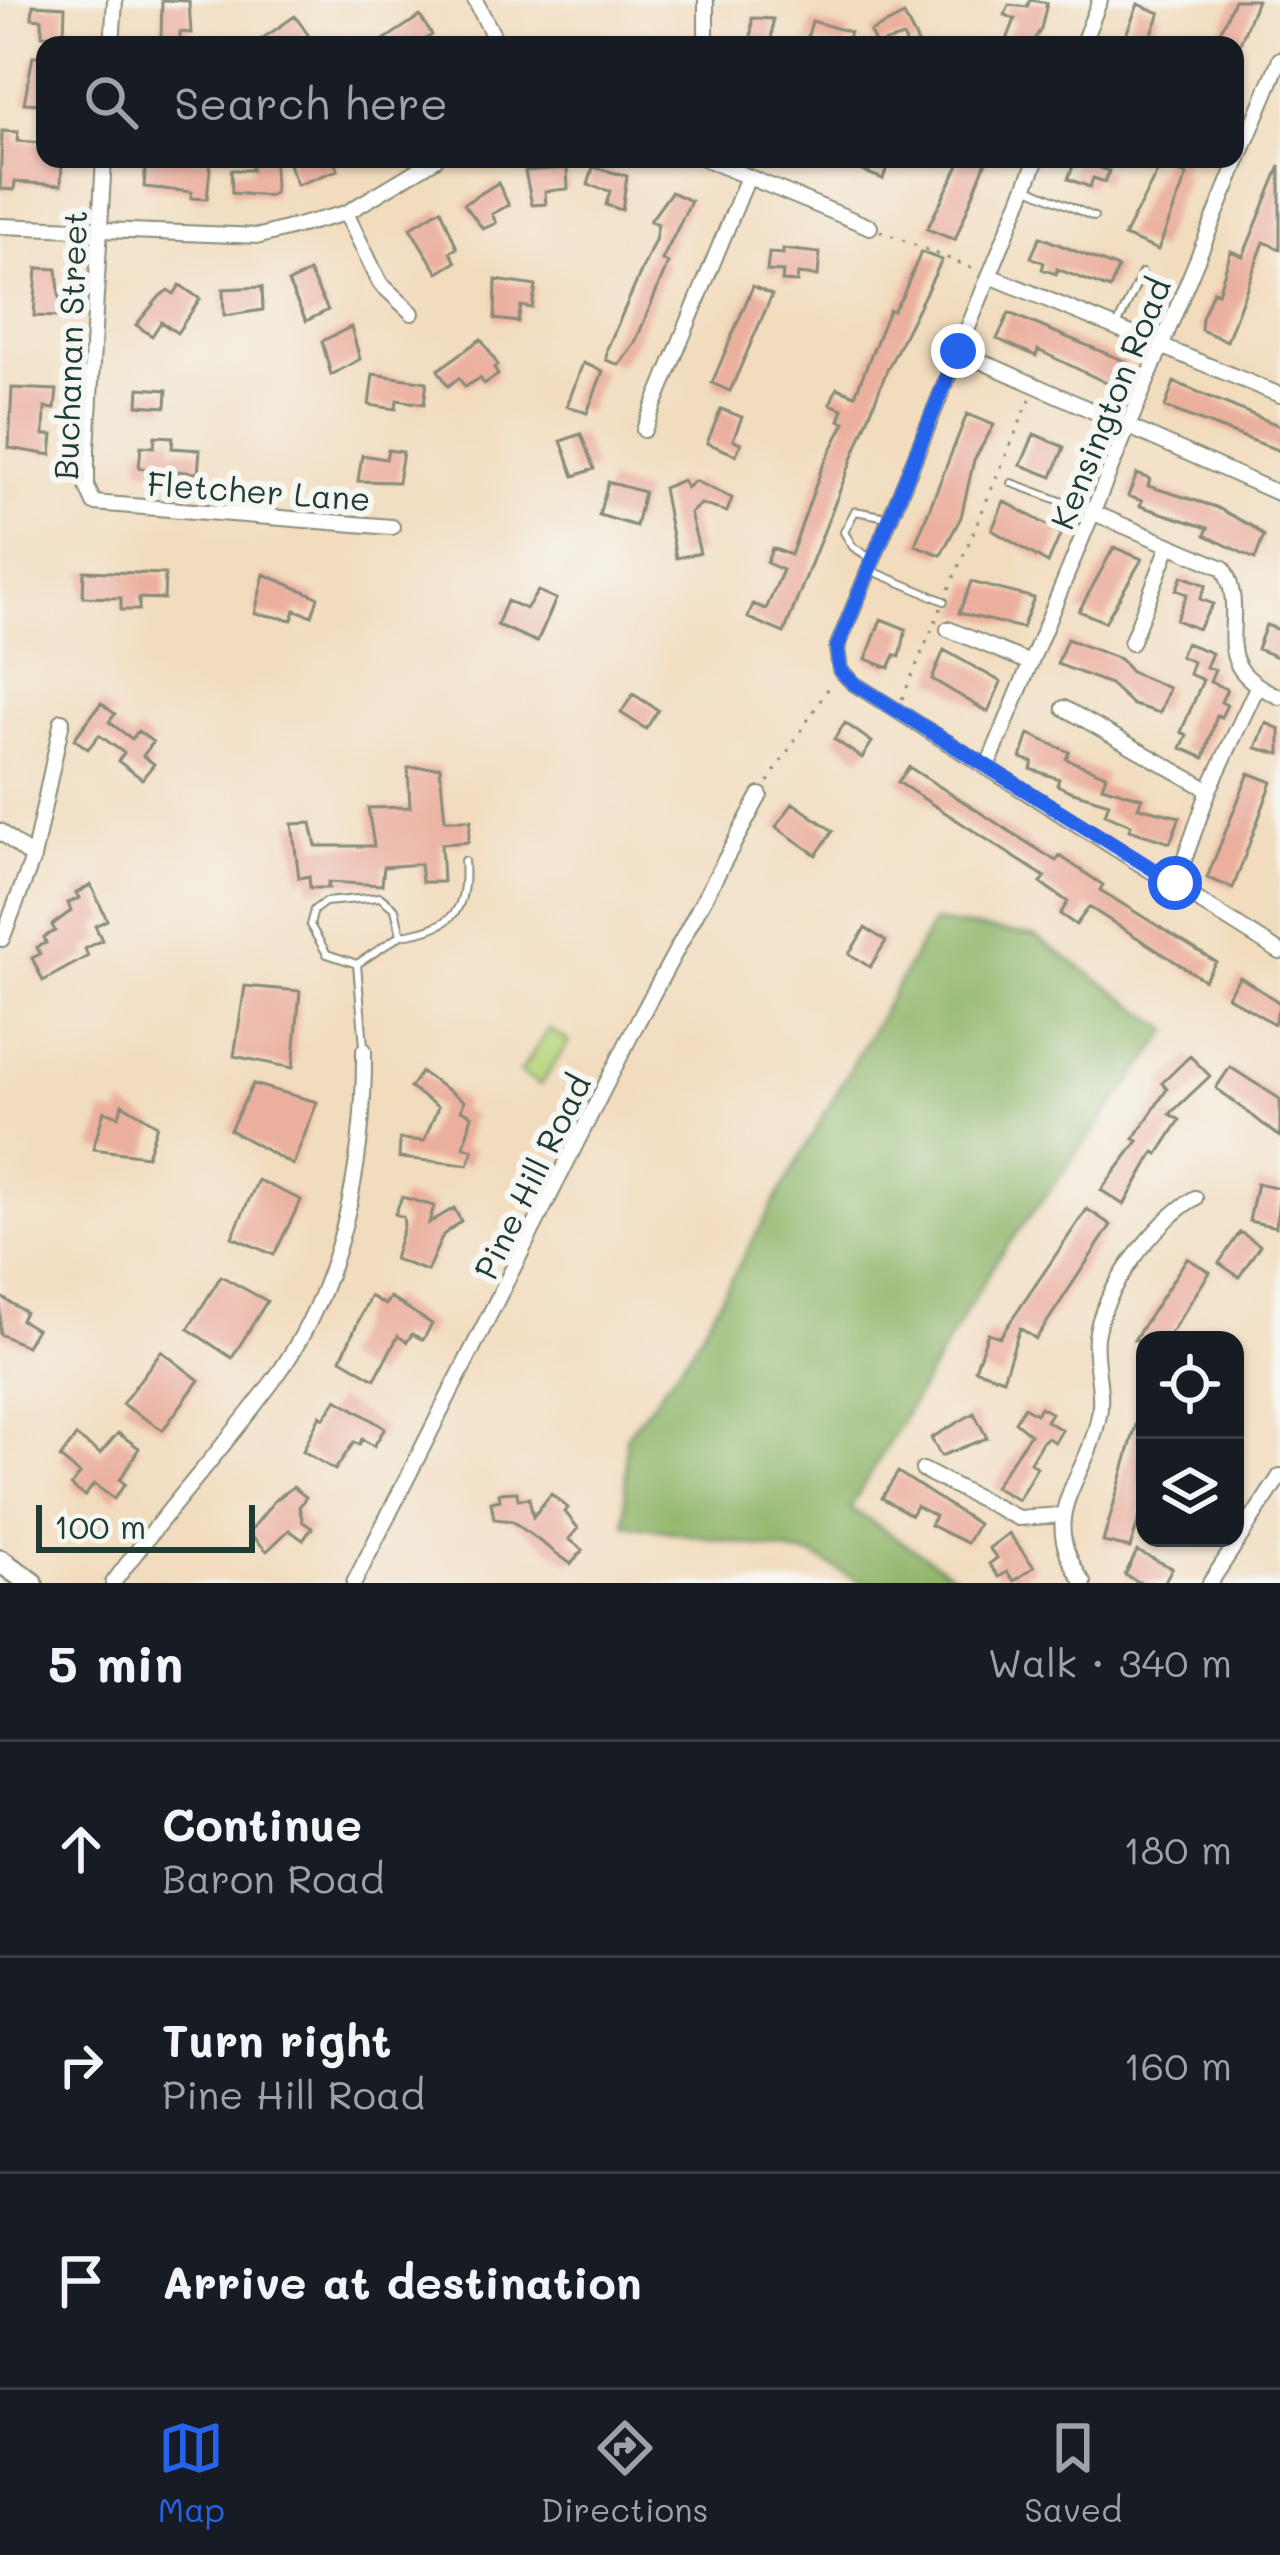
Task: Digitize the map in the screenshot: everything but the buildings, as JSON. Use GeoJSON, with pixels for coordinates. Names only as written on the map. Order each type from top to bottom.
{"type":"FeatureCollection","features":[{"type":"Feature","properties":{"kind":"main road"},"geometry":{"type":"LineString","coordinates":[[0,1561],[32,1583]]}},
{"type":"Feature","properties":{"kind":"street"},"geometry":{"type":"LineString","coordinates":[[113,36],[115,0]]}},
{"type":"Feature","properties":{"kind":"street"},"geometry":{"type":"LineString","coordinates":[[475,0],[494,36]]}},
{"type":"Feature","properties":{"kind":"street"},"geometry":{"type":"LineString","coordinates":[[706,0],[706,36]]}},
{"type":"Feature","properties":{"kind":"street"},"geometry":{"type":"LineString","coordinates":[[1086,36],[1100,0]]}},
{"type":"Feature","properties":{"kind":"street","name":"Kensington Road"},"geometry":{"type":"LineString","coordinates":[[1244,146],[1280,59]]}},
{"type":"Feature","properties":{"kind":"street","name":"Buchanan Street"},"geometry":{"type":"LineString","coordinates":[[104,168],[87,487],[94,503],[122,508]]}},
{"type":"Feature","properties":{"kind":"street"},"geometry":{"type":"LineString","coordinates":[[0,226],[260,236],[346,212],[421,168]]}},
{"type":"Feature","properties":{"kind":"street"},"geometry":{"type":"LineString","coordinates":[[726,168],[870,227]]}},
{"type":"Feature","properties":{"kind":"street"},"geometry":{"type":"LineString","coordinates":[[1032,168],[837,648],[840,670],[897,711],[1280,952]]}},
{"type":"Feature","properties":{"kind":"street","name":"Kensington Road"},"geometry":{"type":"LineString","coordinates":[[987,768],[1235,168]]}},
{"type":"Feature","properties":{"kind":"street"},"geometry":{"type":"LineString","coordinates":[[644,430],[748,177]]}},
{"type":"Feature","properties":{"kind":"street"},"geometry":{"type":"LineString","coordinates":[[346,212],[380,283],[412,313]]}},
{"type":"Feature","properties":{"kind":"street"},"geometry":{"type":"LineString","coordinates":[[990,276],[1280,395]]}},
{"type":"Feature","properties":{"kind":"street"},"geometry":{"type":"LineString","coordinates":[[958,351],[1280,494]]}},
{"type":"Feature","properties":{"kind":"street","name":"Fletcher Lane"},"geometry":{"type":"LineString","coordinates":[[122,508],[392,527]]}},
{"type":"Feature","properties":{"kind":"street"},"geometry":{"type":"LineString","coordinates":[[1094,513],[1223,568],[1232,599],[1229,650],[1257,687],[1280,697]]}},
{"type":"Feature","properties":{"kind":"street"},"geometry":{"type":"LineString","coordinates":[[1131,643],[1169,546]]}},
{"type":"Feature","properties":{"kind":"street"},"geometry":{"type":"LineString","coordinates":[[948,629],[1030,663]]}},
{"type":"Feature","properties":{"kind":"street"},"geometry":{"type":"LineString","coordinates":[[1175,883],[1209,790],[1257,687]]}},
{"type":"Feature","properties":{"kind":"street"},"geometry":{"type":"LineString","coordinates":[[1064,708],[1209,790]]}},
{"type":"Feature","properties":{"kind":"street"},"geometry":{"type":"LineString","coordinates":[[2,939],[33,858],[62,721]]}},
{"type":"Feature","properties":{"kind":"street","name":"Pine Hill Road"},"geometry":{"type":"LineString","coordinates":[[354,1583],[635,1027],[759,797]]}},
{"type":"Feature","properties":{"kind":"street"},"geometry":{"type":"LineString","coordinates":[[0,831],[33,858]]}},
{"type":"Feature","properties":{"kind":"street"},"geometry":{"type":"LineString","coordinates":[[113,1583],[274,1380],[310,1318],[339,1243],[358,1162],[364,1050]]}},
{"type":"Feature","properties":{"kind":"street"},"geometry":{"type":"LineString","coordinates":[[1084,1583],[1068,1554],[1062,1514],[1100,1413],[1096,1340],[1106,1304],[1156,1228],[1195,1198]]}},
{"type":"Feature","properties":{"kind":"street"},"geometry":{"type":"LineString","coordinates":[[923,1470],[1018,1518],[1062,1514]]}},
{"type":"Feature","properties":{"kind":"street"},"geometry":{"type":"LineString","coordinates":[[1218,1580],[1280,1476]]}},
{"type":"Feature","properties":{"kind":"lane"},"geometry":{"type":"LineString","coordinates":[[1025,187],[1094,217]]}},
{"type":"Feature","properties":{"kind":"lane"},"geometry":{"type":"LineString","coordinates":[[1117,327],[1142,273]]}},
{"type":"Feature","properties":{"kind":"lane"},"geometry":{"type":"LineString","coordinates":[[1012,483],[1094,513]]}},
{"type":"Feature","properties":{"kind":"lane"},"geometry":{"type":"LineString","coordinates":[[891,518],[863,509],[849,518],[845,539],[872,565],[944,601]]}},
{"type":"Feature","properties":{"kind":"lane"},"geometry":{"type":"LineString","coordinates":[[357,964],[401,935],[423,932],[457,912],[466,890],[464,861]]}},
{"type":"Feature","properties":{"kind":"lane"},"geometry":{"type":"LineString","coordinates":[[357,964],[327,954],[314,939],[314,910],[325,902],[380,898],[395,909],[401,935]]}},
{"type":"Feature","properties":{"kind":"lane"},"geometry":{"type":"LineString","coordinates":[[357,964],[364,1050]]}},
{"type":"Feature","properties":{"kind":"path"},"geometry":{"type":"LineString","coordinates":[[870,227],[990,276]]}},
{"type":"Feature","properties":{"kind":"path"},"geometry":{"type":"LineString","coordinates":[[897,711],[1035,386]]}},
{"type":"Feature","properties":{"kind":"path"},"geometry":{"type":"LineString","coordinates":[[759,797],[840,670]]}},
{"type":"Feature","properties":{"kind":"green space"},"geometry":{"type":"Polygon","coordinates":[[[933,922],[1035,936],[1170,1030],[998,1258],[850,1508],[967,1583],[862,1583],[814,1556],[625,1524],[626,1437],[690,1352],[933,922]]]}},
{"type":"Feature","properties":{"kind":"green space"},"geometry":{"type":"Polygon","coordinates":[[[549,1029],[569,1042],[540,1085],[520,1072],[549,1029]]]}},
{"type":"Feature","properties":{"kind":"route"},"geometry":{"type":"LineString","coordinates":[[958,351],[837,648],[840,670],[853,683],[1175,883]]}}]}
